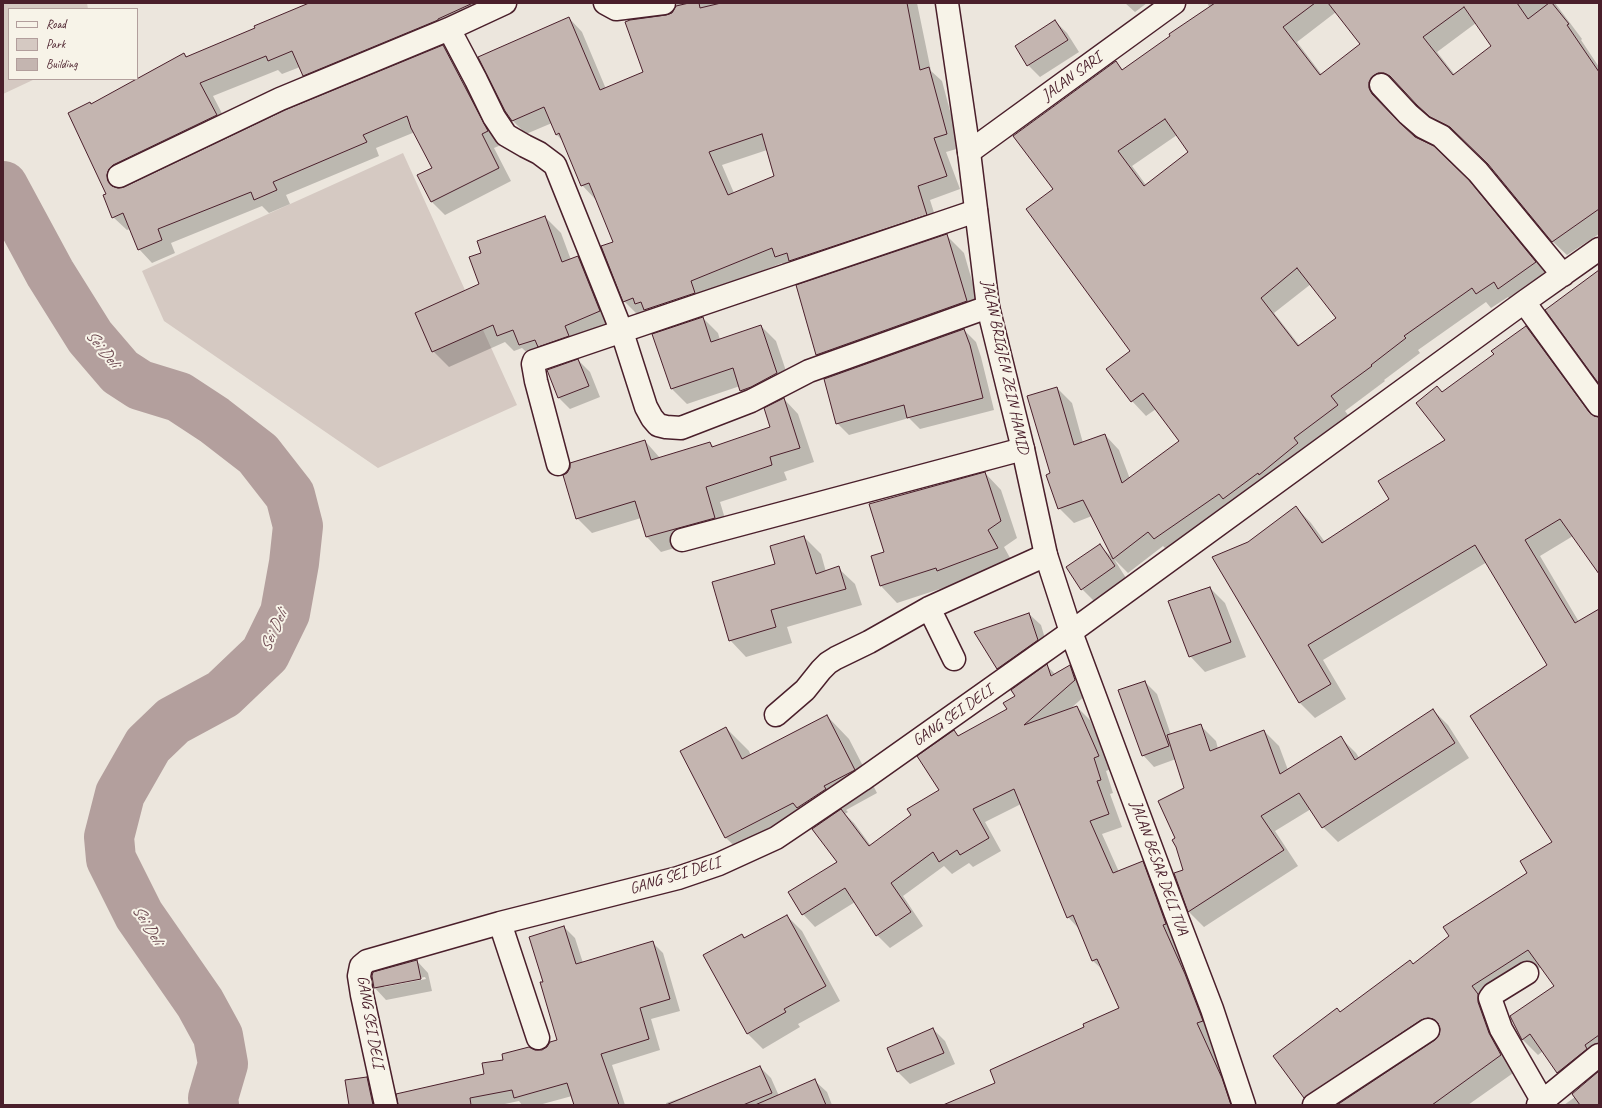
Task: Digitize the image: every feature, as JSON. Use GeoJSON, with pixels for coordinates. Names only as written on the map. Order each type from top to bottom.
{"type":"FeatureCollection","features":[{"type":"Feature","properties":{"kind":"street"},"geometry":{"type":"LineString","coordinates":[[119,176],[280,99],[449,29],[505,3]]}},
{"type":"Feature","properties":{"kind":"street"},"geometry":{"type":"LineString","coordinates":[[605,3],[616,9],[664,3]]}},
{"type":"Feature","properties":{"kind":"street","name":"JALAN BRIGJEN ZEIN HAMID"},"geometry":{"type":"LineString","coordinates":[[946,3],[969,152],[988,307],[1046,555],[1071,632]]}},
{"type":"Feature","properties":{"kind":"street","name":"JALAN SARI"},"geometry":{"type":"LineString","coordinates":[[969,152],[1174,3]]}},
{"type":"Feature","properties":{"kind":"street"},"geometry":{"type":"LineString","coordinates":[[449,29],[494,116],[506,135],[539,153],[555,165],[622,332],[646,407],[658,425],[666,428],[681,428],[751,401],[809,371],[988,307]]}},
{"type":"Feature","properties":{"kind":"street"},"geometry":{"type":"LineString","coordinates":[[1381,86],[1408,114],[1423,127],[1441,136],[1478,172],[1563,275]]}},
{"type":"Feature","properties":{"kind":"street"},"geometry":{"type":"LineString","coordinates":[[558,464],[536,381],[533,362],[976,211]]}},
{"type":"Feature","properties":{"kind":"street","name":"GANG SEI DELI"},"geometry":{"type":"LineString","coordinates":[[386,1105],[359,976],[361,966],[367,961],[500,923],[678,878],[719,864],[776,838],[862,780],[1071,632],[1599,249]]}},
{"type":"Feature","properties":{"kind":"street"},"geometry":{"type":"LineString","coordinates":[[1524,302],[1599,405]]}},
{"type":"Feature","properties":{"kind":"street"},"geometry":{"type":"LineString","coordinates":[[682,540],[1022,449]]}},
{"type":"Feature","properties":{"kind":"street"},"geometry":{"type":"LineString","coordinates":[[776,715],[805,690],[828,663],[929,608],[1046,555]]}},
{"type":"Feature","properties":{"kind":"street"},"geometry":{"type":"LineString","coordinates":[[929,608],[954,659]]}},
{"type":"Feature","properties":{"kind":"street","name":"JALAN BESAR DELI TUA"},"geometry":{"type":"LineString","coordinates":[[1071,632],[1212,1009],[1244,1105]]}},
{"type":"Feature","properties":{"kind":"street"},"geometry":{"type":"LineString","coordinates":[[500,923],[538,1038]]}},
{"type":"Feature","properties":{"kind":"street"},"geometry":{"type":"LineString","coordinates":[[1527,973],[1493,994],[1490,998],[1501,1029],[1540,1103],[1599,1055]]}},
{"type":"Feature","properties":{"kind":"street"},"geometry":{"type":"LineString","coordinates":[[1314,1105],[1428,1030]]}},
{"type":"Feature","properties":{"kind":"green space"},"geometry":{"type":"Polygon","coordinates":[[[3,3],[87,3],[88,8],[8,8],[8,80],[33,80],[3,94],[3,3]]]}},
{"type":"Feature","properties":{"kind":"green space"},"geometry":{"type":"Polygon","coordinates":[[[403,153],[517,405],[378,468],[164,321],[142,271],[403,153]]]}},
{"type":"Feature","properties":{"kind":"building"},"geometry":{"type":"Polygon","coordinates":[[[309,3],[473,3],[438,20],[303,76],[292,51],[268,61],[266,56],[200,83],[217,115],[113,165],[109,169],[107,175],[108,181],[112,186],[118,188],[124,187],[285,110],[443,45],[488,131],[482,134],[499,168],[431,202],[417,175],[432,168],[411,128],[407,116],[363,135],[367,142],[273,182],[277,190],[254,200],[251,192],[158,229],[162,240],[138,250],[123,213],[112,218],[103,195],[106,194],[68,113],[90,102],[91,104],[135,80],[138,80],[138,78],[184,53],[186,57],[255,28],[254,26],[309,3]]]}},
{"type":"Feature","properties":{"kind":"building"},"geometry":{"type":"Polygon","coordinates":[[[689,3],[699,3],[700,8],[721,3],[907,3],[920,70],[929,67],[947,134],[934,138],[947,176],[918,186],[927,215],[789,261],[787,253],[775,257],[772,248],[691,281],[695,293],[644,310],[641,302],[635,304],[633,298],[623,302],[601,246],[613,242],[589,183],[581,186],[559,133],[556,135],[544,107],[512,121],[505,111],[478,57],[569,17],[600,90],[643,72],[625,22],[666,15],[672,13],[676,6],[689,3]],[[762,134],[709,152],[728,195],[774,176],[762,134]]]}},
{"type":"Feature","properties":{"kind":"building"},"geometry":{"type":"Polygon","coordinates":[[[1215,3],[1315,3],[1283,27],[1320,75],[1360,44],[1328,3],[1517,3],[1528,19],[1549,3],[1552,3],[1569,24],[1567,25],[1599,72],[1599,209],[1552,242],[1488,164],[1450,127],[1430,117],[1390,76],[1384,73],[1378,73],[1373,76],[1369,82],[1369,88],[1372,94],[1415,137],[1434,146],[1469,180],[1536,262],[1498,289],[1494,282],[1476,294],[1472,288],[1404,336],[1406,338],[1371,365],[1372,366],[1331,396],[1338,405],[1294,438],[1298,443],[1259,475],[1258,473],[1223,499],[1219,494],[1154,539],[1148,532],[1113,559],[1083,500],[1058,509],[1046,475],[1050,473],[1027,396],[1057,387],[1074,445],[1105,434],[1122,483],[1179,441],[1143,393],[1131,402],[1106,369],[1130,351],[1026,209],[1053,189],[1013,136],[1116,61],[1122,70],[1170,36],[1169,34],[1215,3]],[[1464,7],[1423,37],[1453,75],[1491,46],[1464,7]],[[1165,119],[1118,151],[1144,186],[1188,152],[1165,119]],[[1297,268],[1261,298],[1298,346],[1336,318],[1297,268]]]}},
{"type":"Feature","properties":{"kind":"building"},"geometry":{"type":"Polygon","coordinates":[[[1055,20],[1068,40],[1027,66],[1015,46],[1055,20]]]}},
{"type":"Feature","properties":{"kind":"building"},"geometry":{"type":"Polygon","coordinates":[[[545,216],[562,262],[578,256],[600,311],[565,326],[569,336],[538,347],[535,340],[519,345],[513,330],[497,336],[493,325],[432,352],[415,313],[479,284],[469,257],[481,253],[477,241],[545,216]]]}},
{"type":"Feature","properties":{"kind":"building"},"geometry":{"type":"Polygon","coordinates":[[[947,234],[967,301],[816,355],[796,285],[947,234]]]}},
{"type":"Feature","properties":{"kind":"building"},"geometry":{"type":"Polygon","coordinates":[[[1599,270],[1599,384],[1545,310],[1599,270]]]}},
{"type":"Feature","properties":{"kind":"building"},"geometry":{"type":"Polygon","coordinates":[[[703,317],[711,342],[761,325],[777,373],[751,387],[740,391],[733,368],[671,389],[652,334],[703,317]]]}},
{"type":"Feature","properties":{"kind":"building"},"geometry":{"type":"Polygon","coordinates":[[[1526,326],[1589,412],[1594,416],[1599,417],[1599,574],[1560,519],[1525,540],[1575,623],[1599,609],[1599,1035],[1585,1045],[1587,1049],[1557,1073],[1530,1034],[1522,1040],[1510,1016],[1554,986],[1528,950],[1472,986],[1478,994],[1478,1002],[1489,1033],[1501,1055],[1432,1105],[1337,1105],[1435,1040],[1439,1035],[1440,1029],[1438,1023],[1433,1019],[1428,1018],[1421,1020],[1304,1098],[1273,1056],[1337,1008],[1340,1012],[1410,960],[1413,964],[1449,936],[1443,927],[1527,873],[1520,861],[1552,842],[1470,716],[1547,665],[1475,545],[1308,645],[1331,684],[1299,703],[1212,557],[1248,542],[1296,506],[1322,543],[1389,499],[1378,481],[1445,440],[1416,403],[1437,386],[1442,392],[1494,354],[1491,351],[1526,326]]]}},
{"type":"Feature","properties":{"kind":"building"},"geometry":{"type":"Polygon","coordinates":[[[964,329],[970,345],[983,398],[907,418],[904,405],[836,424],[824,379],[964,329]]]}},
{"type":"Feature","properties":{"kind":"building"},"geometry":{"type":"Polygon","coordinates":[[[578,359],[589,386],[558,398],[547,370],[578,359]]]}},
{"type":"Feature","properties":{"kind":"building"},"geometry":{"type":"Polygon","coordinates":[[[784,398],[800,448],[770,457],[772,465],[706,487],[715,518],[646,537],[635,501],[576,519],[563,475],[567,473],[570,468],[570,463],[645,440],[651,460],[710,442],[712,447],[770,427],[764,408],[784,398]]]}},
{"type":"Feature","properties":{"kind":"building"},"geometry":{"type":"Polygon","coordinates":[[[985,472],[1001,521],[988,530],[998,548],[937,571],[936,568],[880,586],[871,556],[884,552],[869,504],[985,472]]]}},
{"type":"Feature","properties":{"kind":"building"},"geometry":{"type":"Polygon","coordinates":[[[804,536],[816,574],[839,566],[846,589],[771,610],[776,627],[729,641],[712,582],[775,564],[770,546],[804,536]]]}},
{"type":"Feature","properties":{"kind":"building"},"geometry":{"type":"Polygon","coordinates":[[[1100,544],[1115,566],[1081,590],[1066,567],[1100,544]]]}},
{"type":"Feature","properties":{"kind":"building"},"geometry":{"type":"Polygon","coordinates":[[[1210,587],[1231,642],[1189,657],[1168,601],[1210,587]]]}},
{"type":"Feature","properties":{"kind":"building"},"geometry":{"type":"Polygon","coordinates":[[[1029,613],[1038,640],[997,669],[974,632],[1029,613]]]}},
{"type":"Feature","properties":{"kind":"building"},"geometry":{"type":"Polygon","coordinates":[[[1047,664],[1051,676],[1070,665],[1075,680],[1024,725],[1077,706],[1099,756],[1094,758],[1101,780],[1097,781],[1109,814],[1090,821],[1113,873],[1143,861],[1166,924],[1163,925],[1185,974],[1203,1021],[1197,1023],[1222,1078],[1231,1105],[943,1105],[995,1083],[990,1070],[1084,1027],[1083,1024],[1119,1008],[1097,959],[1092,961],[1073,915],[1067,918],[1014,789],[973,809],[989,838],[960,855],[957,850],[939,862],[933,852],[891,883],[911,912],[876,936],[845,888],[802,915],[788,892],[837,862],[812,829],[841,809],[869,846],[911,815],[907,809],[939,790],[917,756],[954,730],[958,736],[1007,709],[1003,703],[1015,696],[1011,690],[1047,664]]]}},
{"type":"Feature","properties":{"kind":"building"},"geometry":{"type":"Polygon","coordinates":[[[1145,681],[1169,746],[1142,756],[1118,690],[1145,681]]]}},
{"type":"Feature","properties":{"kind":"building"},"geometry":{"type":"Polygon","coordinates":[[[1433,709],[1455,743],[1322,828],[1299,793],[1261,816],[1284,850],[1188,912],[1174,873],[1183,870],[1176,847],[1172,840],[1175,838],[1158,801],[1184,788],[1167,735],[1201,724],[1210,751],[1264,730],[1280,774],[1341,736],[1355,760],[1433,709]]]}},
{"type":"Feature","properties":{"kind":"building"},"geometry":{"type":"Polygon","coordinates":[[[827,715],[855,770],[824,786],[826,789],[797,808],[793,803],[725,838],[680,751],[726,727],[742,759],[827,715]]]}},
{"type":"Feature","properties":{"kind":"building"},"geometry":{"type":"Polygon","coordinates":[[[787,915],[826,986],[784,1009],[786,1012],[747,1034],[703,955],[742,934],[744,938],[787,915]]]}},
{"type":"Feature","properties":{"kind":"building"},"geometry":{"type":"Polygon","coordinates":[[[564,926],[576,964],[653,941],[670,999],[640,1008],[649,1039],[601,1054],[619,1105],[574,1105],[567,1083],[514,1098],[512,1090],[470,1098],[471,1105],[398,1105],[396,1094],[484,1074],[482,1063],[503,1060],[502,1054],[529,1047],[535,1050],[542,1050],[547,1047],[550,1042],[557,1040],[540,982],[543,982],[529,937],[564,926]]]}},
{"type":"Feature","properties":{"kind":"building"},"geometry":{"type":"Polygon","coordinates":[[[417,960],[421,979],[374,988],[372,976],[373,972],[417,960]]]}},
{"type":"Feature","properties":{"kind":"building"},"geometry":{"type":"Polygon","coordinates":[[[933,1028],[944,1053],[897,1072],[887,1048],[933,1028]]]}},
{"type":"Feature","properties":{"kind":"building"},"geometry":{"type":"Polygon","coordinates":[[[760,1066],[772,1093],[743,1105],[666,1105],[760,1066]]]}},
{"type":"Feature","properties":{"kind":"building"},"geometry":{"type":"Polygon","coordinates":[[[1599,1071],[1599,1105],[1580,1105],[1572,1094],[1599,1071]]]}},
{"type":"Feature","properties":{"kind":"building"},"geometry":{"type":"Polygon","coordinates":[[[367,1077],[373,1105],[349,1105],[345,1080],[367,1077]]]}},
{"type":"Feature","properties":{"kind":"building"},"geometry":{"type":"Polygon","coordinates":[[[815,1079],[826,1105],[755,1105],[815,1079]]]}},
{"type":"Feature","properties":{"kind":"waterway","name":"Sei Deli"},"geometry":{"type":"LineString","coordinates":[[3,186],[50,273],[90,337],[120,372],[140,385],[179,397],[214,420],[258,454],[290,495],[298,526],[294,563],[285,613],[265,654],[223,694],[173,721],[148,745],[120,794],[109,837],[111,859],[139,915],[200,1003],[218,1036],[223,1064],[213,1098],[214,1105]]}}]}
